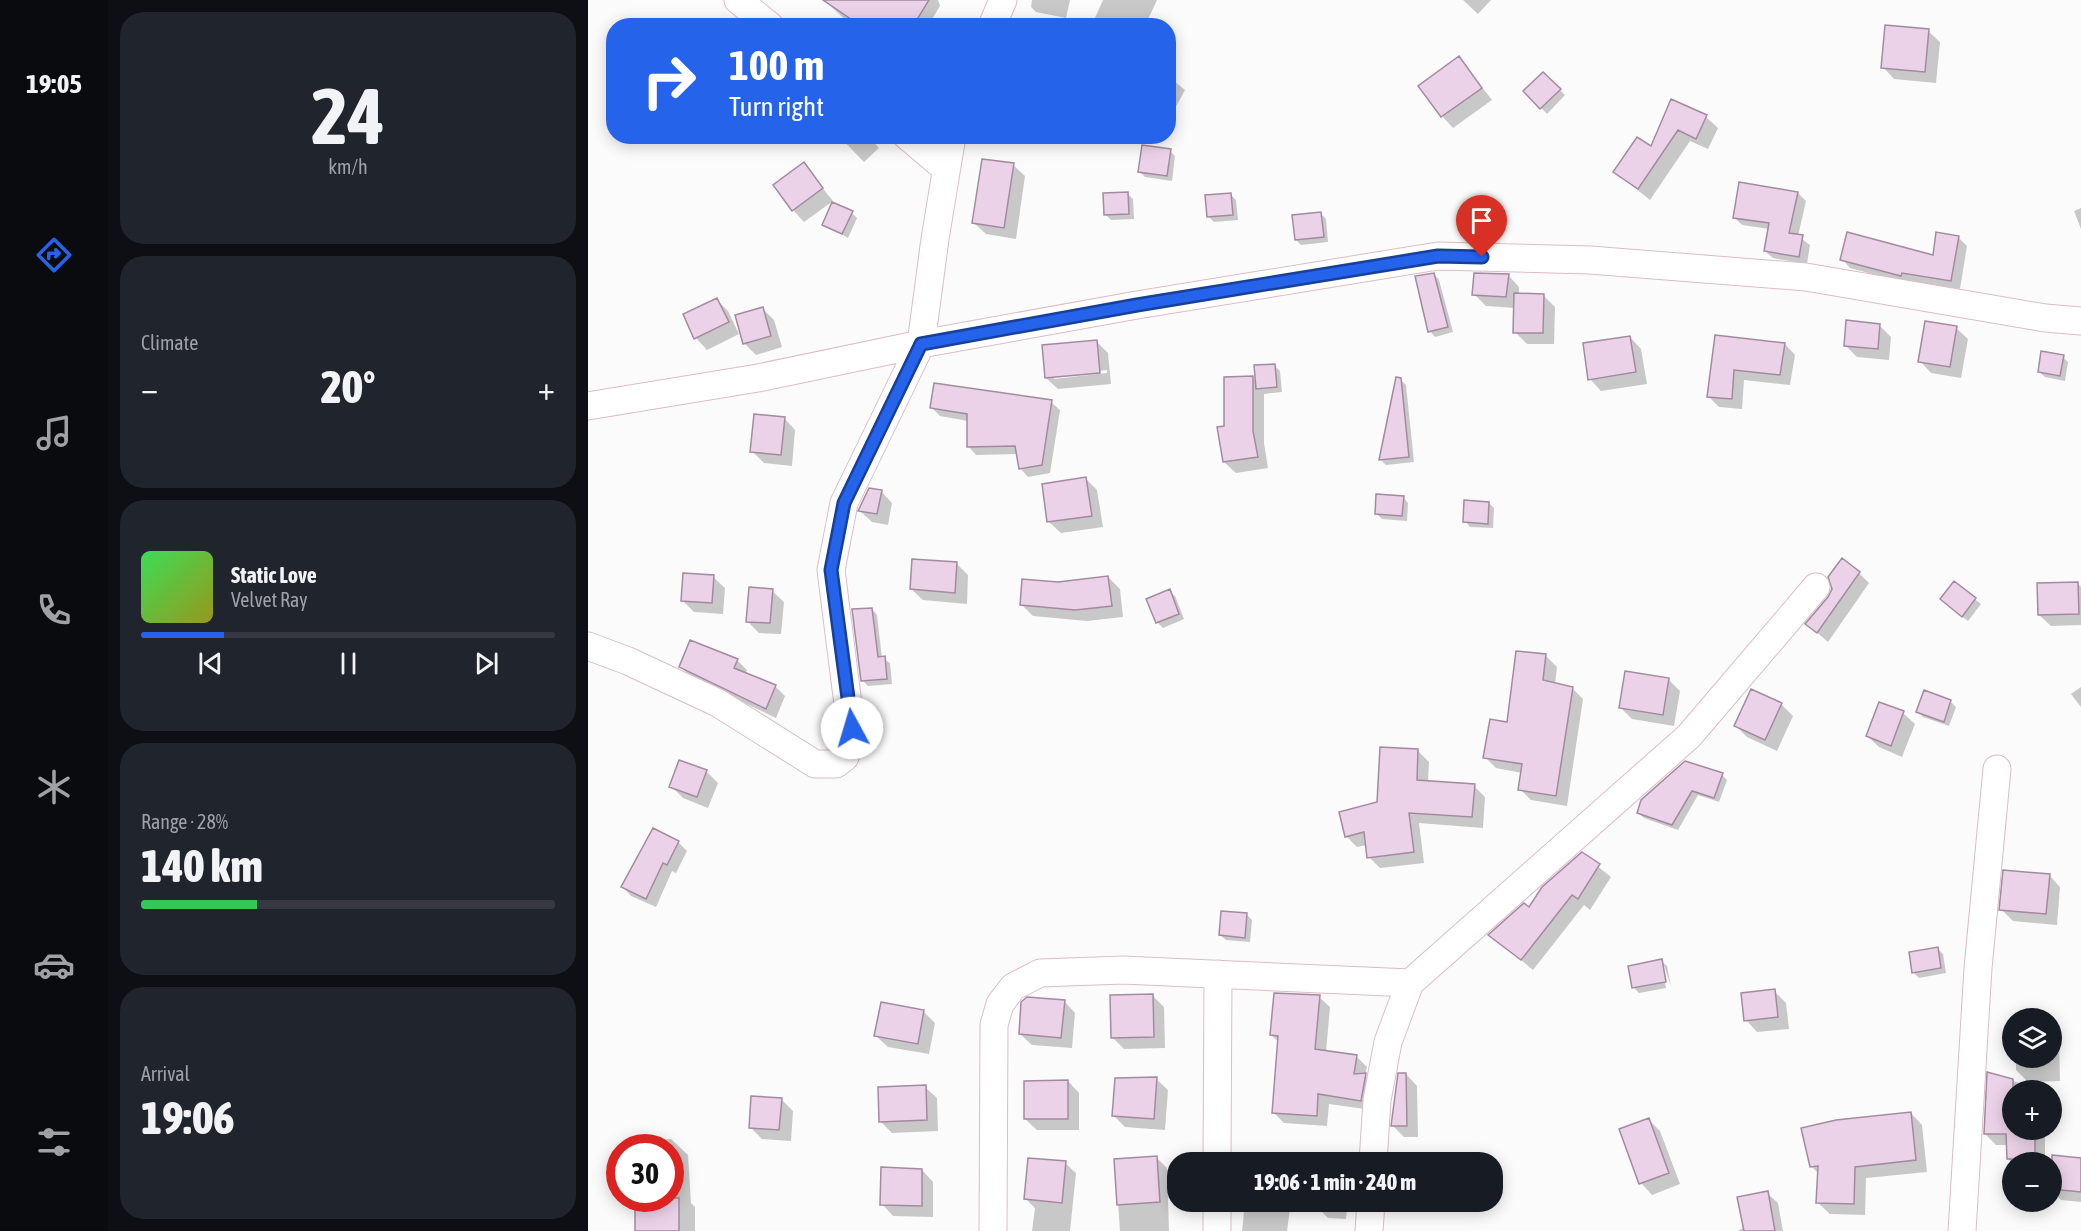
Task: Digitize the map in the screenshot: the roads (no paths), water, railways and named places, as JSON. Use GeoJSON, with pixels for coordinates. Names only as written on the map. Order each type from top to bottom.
{"type":"FeatureCollection","features":[{"type":"Feature","properties":{"kind":"street"},"geometry":{"type":"LineString","coordinates":[[738,0],[760,18]]}},
{"type":"Feature","properties":{"kind":"street"},"geometry":{"type":"LineString","coordinates":[[995,18],[1003,0]]}},
{"type":"Feature","properties":{"kind":"street"},"geometry":{"type":"LineString","coordinates":[[916,144],[946,169]]}},
{"type":"Feature","properties":{"kind":"street"},"geometry":{"type":"LineString","coordinates":[[588,646],[628,661],[718,703],[815,764],[836,764],[845,757],[852,728],[831,570],[844,503],[921,344],[951,144]]}},
{"type":"Feature","properties":{"kind":"street"},"geometry":{"type":"LineString","coordinates":[[588,406],[758,378],[921,344],[1137,305],[1438,256],[1590,260],[1806,277],[2045,318],[2081,321]]}},
{"type":"Feature","properties":{"kind":"street"},"geometry":{"type":"LineString","coordinates":[[1374,1152],[1377,1100],[1388,1042],[1410,983],[1689,736],[1816,587]]}},
{"type":"Feature","properties":{"kind":"street"},"geometry":{"type":"LineString","coordinates":[[1962,1231],[1978,968],[1997,769]]}},
{"type":"Feature","properties":{"kind":"street"},"geometry":{"type":"LineString","coordinates":[[993,1231],[994,1024],[1000,1004],[1013,987],[1040,973],[1124,970],[1410,983]]}},
{"type":"Feature","properties":{"kind":"street"},"geometry":{"type":"LineString","coordinates":[[1217,1152],[1218,975]]}},
{"type":"Feature","properties":{"kind":"street"},"geometry":{"type":"LineString","coordinates":[[1217,1212],[1217,1231]]}},
{"type":"Feature","properties":{"kind":"street"},"geometry":{"type":"LineString","coordinates":[[1369,1231],[1370,1212]]}}]}
